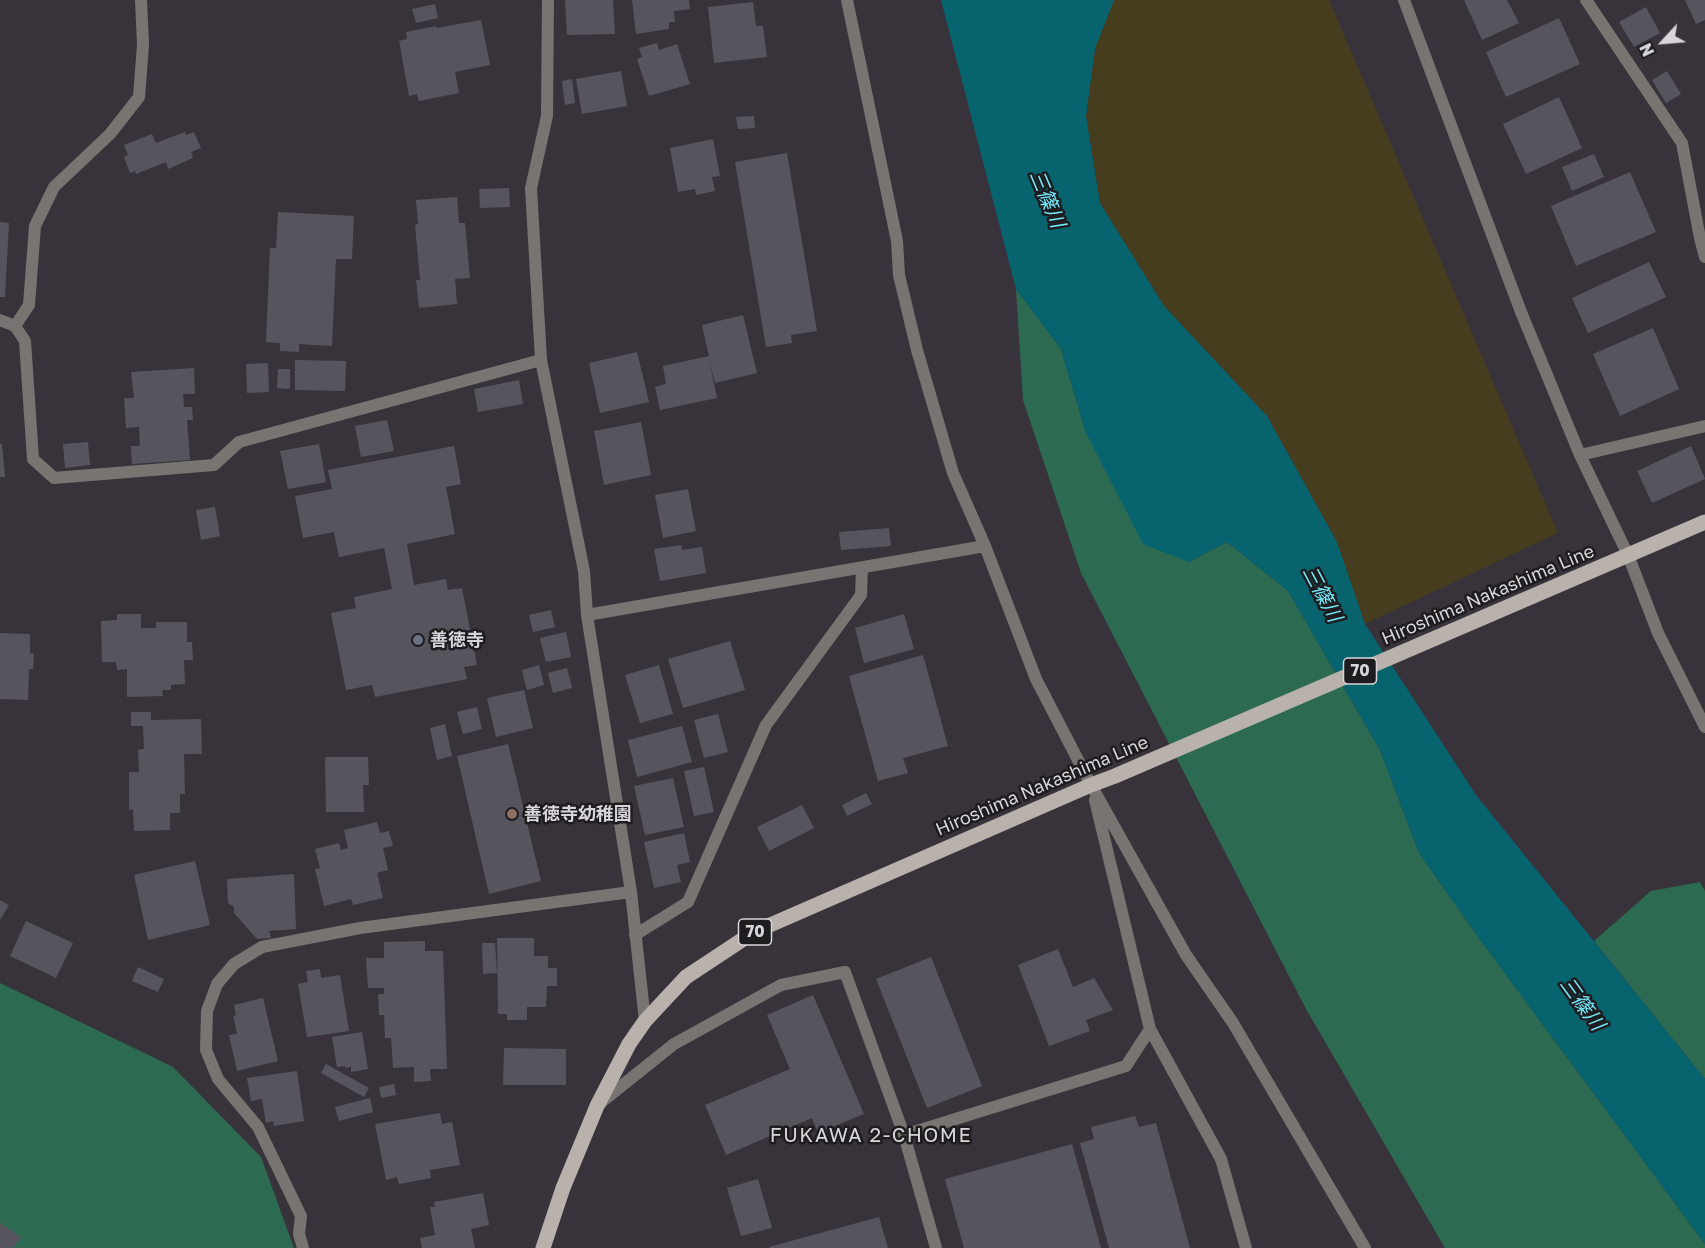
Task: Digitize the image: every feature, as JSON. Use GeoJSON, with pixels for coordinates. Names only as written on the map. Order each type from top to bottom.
{"type":"FeatureCollection","features":[{"type":"Feature","properties":{"kind":"main road","name":"Hiroshima Nakashima Line"},"geometry":{"type":"LineString","coordinates":[[543,1248],[563,1188],[597,1106],[629,1044],[645,1021],[686,976],[754,932],[1091,784],[1115,776],[1705,522]]}},
{"type":"Feature","properties":{"kind":"street"},"geometry":{"type":"LineString","coordinates":[[15,326],[29,305],[35,226],[54,187],[110,134],[139,97],[143,45],[141,0]]}},
{"type":"Feature","properties":{"kind":"street"},"geometry":{"type":"LineString","coordinates":[[548,0],[547,116],[531,188],[541,360],[584,571],[587,615],[631,892],[645,1021]]}},
{"type":"Feature","properties":{"kind":"street"},"geometry":{"type":"LineString","coordinates":[[847,0],[897,241],[899,275],[916,350],[953,473],[985,546],[1036,679],[1091,784],[1186,955],[1233,1023],[1365,1248]]}},
{"type":"Feature","properties":{"kind":"street"},"geometry":{"type":"LineString","coordinates":[[1404,0],[1521,312],[1580,455],[1628,555],[1658,633],[1705,727]]}},
{"type":"Feature","properties":{"kind":"street"},"geometry":{"type":"LineString","coordinates":[[1586,0],[1682,143],[1705,257]]}},
{"type":"Feature","properties":{"kind":"street"},"geometry":{"type":"LineString","coordinates":[[0,320],[15,326],[25,341],[33,459],[54,478],[214,465],[238,442],[541,360]]}},
{"type":"Feature","properties":{"kind":"street"},"geometry":{"type":"LineString","coordinates":[[1580,455],[1705,426]]}},
{"type":"Feature","properties":{"kind":"street"},"geometry":{"type":"LineString","coordinates":[[587,615],[985,546]]}},
{"type":"Feature","properties":{"kind":"street"},"geometry":{"type":"LineString","coordinates":[[635,935],[688,903],[766,725],[861,595],[862,568]]}},
{"type":"Feature","properties":{"kind":"street"},"geometry":{"type":"LineString","coordinates":[[1091,784],[1150,1029],[1221,1159],[1246,1248]]}},
{"type":"Feature","properties":{"kind":"street"},"geometry":{"type":"LineString","coordinates":[[303,1248],[299,1234],[301,1216],[258,1127],[218,1079],[206,1050],[207,1011],[217,984],[234,964],[262,947],[360,928],[631,892]]}},
{"type":"Feature","properties":{"kind":"street"},"geometry":{"type":"LineString","coordinates":[[597,1106],[674,1044],[781,985],[845,972],[904,1135],[936,1248]]}},
{"type":"Feature","properties":{"kind":"street"},"geometry":{"type":"LineString","coordinates":[[904,1135],[1126,1066],[1150,1029]]}},
{"type":"Feature","properties":{"kind":"green space"},"geometry":{"type":"Polygon","coordinates":[[[1016,289],[1061,349],[1086,433],[1189,562],[1227,542],[1288,591],[1380,750],[1419,853],[1481,941],[1705,1244],[1705,1248],[1445,1248],[1306,1009],[1081,573],[1023,400],[1016,289]]]}},
{"type":"Feature","properties":{"kind":"green space"},"geometry":{"type":"Polygon","coordinates":[[[1700,882],[1705,891],[1705,1079],[1594,941],[1651,891],[1700,882]]]}},
{"type":"Feature","properties":{"kind":"green space"},"geometry":{"type":"Polygon","coordinates":[[[0,983],[173,1067],[261,1157],[294,1248],[0,1248],[0,983]]]}},
{"type":"Feature","properties":{"kind":"sand"},"geometry":{"type":"Polygon","coordinates":[[[1114,0],[1329,0],[1558,533],[1365,624],[1337,542],[1267,416],[1164,306],[1100,203],[1086,116],[1095,49],[1114,0]]]}},
{"type":"Feature","properties":{"kind":"water","name":"三篠川"},"geometry":{"type":"Polygon","coordinates":[[[941,0],[1114,0],[1095,49],[1086,116],[1100,203],[1164,306],[1267,416],[1337,542],[1365,624],[1476,795],[1705,1079],[1705,1244],[1481,941],[1419,853],[1380,750],[1288,591],[1227,542],[1189,562],[1143,544],[1086,433],[1061,349],[1016,289],[941,0]]]}},
{"type":"Feature","properties":{"kind":"building"},"geometry":{"type":"Polygon","coordinates":[[[565,0],[613,0],[615,34],[567,35],[565,0]]]}},
{"type":"Feature","properties":{"kind":"building"},"geometry":{"type":"Polygon","coordinates":[[[632,0],[689,0],[690,9],[674,11],[675,22],[669,22],[669,29],[636,34],[632,0]]]}},
{"type":"Feature","properties":{"kind":"building"},"geometry":{"type":"Polygon","coordinates":[[[1464,0],[1507,0],[1519,23],[1482,40],[1464,0]]]}},
{"type":"Feature","properties":{"kind":"building"},"geometry":{"type":"Polygon","coordinates":[[[1685,0],[1705,0],[1705,20],[1696,24],[1685,0]]]}},
{"type":"Feature","properties":{"kind":"building"},"geometry":{"type":"Polygon","coordinates":[[[753,2],[756,26],[763,26],[767,57],[714,63],[708,7],[753,2]]]}},
{"type":"Feature","properties":{"kind":"building"},"geometry":{"type":"Polygon","coordinates":[[[435,4],[438,18],[416,23],[412,9],[435,4]]]}},
{"type":"Feature","properties":{"kind":"building"},"geometry":{"type":"Polygon","coordinates":[[[1646,7],[1660,33],[1634,47],[1619,22],[1646,7]]]}},
{"type":"Feature","properties":{"kind":"building"},"geometry":{"type":"Polygon","coordinates":[[[1559,18],[1580,64],[1506,97],[1486,52],[1559,18]]]}},
{"type":"Feature","properties":{"kind":"building"},"geometry":{"type":"Polygon","coordinates":[[[481,20],[490,65],[455,72],[459,93],[419,101],[417,94],[409,96],[399,41],[407,39],[406,32],[481,20]]]}},
{"type":"Feature","properties":{"kind":"building"},"geometry":{"type":"Polygon","coordinates":[[[657,43],[659,50],[677,44],[690,84],[649,96],[637,59],[642,57],[639,48],[657,43]]]}},
{"type":"Feature","properties":{"kind":"building"},"geometry":{"type":"Polygon","coordinates":[[[621,71],[627,106],[582,114],[576,79],[621,71]]]}},
{"type":"Feature","properties":{"kind":"building"},"geometry":{"type":"Polygon","coordinates":[[[1667,71],[1681,94],[1666,103],[1652,80],[1667,71]]]}},
{"type":"Feature","properties":{"kind":"building"},"geometry":{"type":"Polygon","coordinates":[[[572,79],[575,103],[565,105],[562,81],[572,79]]]}},
{"type":"Feature","properties":{"kind":"building"},"geometry":{"type":"Polygon","coordinates":[[[1559,97],[1582,148],[1526,174],[1503,124],[1559,97]]]}},
{"type":"Feature","properties":{"kind":"building"},"geometry":{"type":"Polygon","coordinates":[[[754,116],[755,128],[738,129],[736,117],[754,116]]]}},
{"type":"Feature","properties":{"kind":"building"},"geometry":{"type":"Polygon","coordinates":[[[185,132],[186,135],[194,132],[201,148],[191,152],[193,158],[168,169],[166,162],[136,174],[135,171],[130,173],[124,157],[128,155],[124,145],[152,134],[156,143],[185,132]]]}},
{"type":"Feature","properties":{"kind":"building"},"geometry":{"type":"Polygon","coordinates":[[[713,139],[720,176],[712,177],[715,191],[696,195],[695,189],[678,192],[670,148],[713,139]]]}},
{"type":"Feature","properties":{"kind":"building"},"geometry":{"type":"Polygon","coordinates":[[[787,153],[817,331],[791,335],[792,343],[766,347],[735,162],[787,153]]]}},
{"type":"Feature","properties":{"kind":"building"},"geometry":{"type":"Polygon","coordinates":[[[1594,154],[1604,177],[1572,191],[1562,167],[1594,154]]]}},
{"type":"Feature","properties":{"kind":"building"},"geometry":{"type":"Polygon","coordinates":[[[1630,172],[1656,232],[1576,266],[1551,206],[1630,172]]]}},
{"type":"Feature","properties":{"kind":"building"},"geometry":{"type":"Polygon","coordinates":[[[509,188],[510,207],[480,208],[479,189],[509,188]]]}},
{"type":"Feature","properties":{"kind":"building"},"geometry":{"type":"Polygon","coordinates":[[[457,197],[459,223],[465,223],[470,278],[455,279],[457,304],[419,308],[416,280],[420,280],[415,225],[418,224],[416,200],[457,197]]]}},
{"type":"Feature","properties":{"kind":"building"},"geometry":{"type":"Polygon","coordinates":[[[278,212],[354,216],[352,259],[336,259],[332,346],[299,344],[299,352],[280,351],[280,343],[266,342],[270,248],[276,248],[278,212]]]}},
{"type":"Feature","properties":{"kind":"building"},"geometry":{"type":"Polygon","coordinates":[[[0,222],[9,223],[5,297],[0,297],[0,222]]]}},
{"type":"Feature","properties":{"kind":"building"},"geometry":{"type":"Polygon","coordinates":[[[1649,262],[1666,297],[1588,333],[1572,298],[1649,262]]]}},
{"type":"Feature","properties":{"kind":"building"},"geometry":{"type":"Polygon","coordinates":[[[743,315],[757,373],[715,383],[709,360],[717,398],[660,410],[655,387],[666,384],[663,366],[709,356],[702,325],[743,315]]]}},
{"type":"Feature","properties":{"kind":"building"},"geometry":{"type":"Polygon","coordinates":[[[1653,328],[1679,389],[1620,416],[1593,354],[1653,328]]]}},
{"type":"Feature","properties":{"kind":"building"},"geometry":{"type":"Polygon","coordinates":[[[637,352],[649,402],[600,413],[589,363],[637,352]]]}},
{"type":"Feature","properties":{"kind":"building"},"geometry":{"type":"Polygon","coordinates":[[[295,360],[346,361],[345,391],[295,390],[295,360]]]}},
{"type":"Feature","properties":{"kind":"building"},"geometry":{"type":"Polygon","coordinates":[[[268,363],[269,392],[247,393],[246,364],[268,363]]]}},
{"type":"Feature","properties":{"kind":"building"},"geometry":{"type":"Polygon","coordinates":[[[194,368],[195,394],[183,394],[184,407],[192,407],[193,420],[187,420],[190,460],[132,464],[131,446],[140,446],[139,427],[126,428],[124,398],[134,398],[131,372],[194,368]]]}},
{"type":"Feature","properties":{"kind":"building"},"geometry":{"type":"Polygon","coordinates":[[[278,369],[290,369],[290,389],[277,388],[278,369]]]}},
{"type":"Feature","properties":{"kind":"building"},"geometry":{"type":"Polygon","coordinates":[[[519,380],[523,404],[478,412],[474,389],[519,380]]]}},
{"type":"Feature","properties":{"kind":"building"},"geometry":{"type":"Polygon","coordinates":[[[387,420],[394,451],[361,457],[355,426],[387,420]]]}},
{"type":"Feature","properties":{"kind":"building"},"geometry":{"type":"Polygon","coordinates":[[[641,422],[651,475],[604,485],[594,431],[641,422]]]}},
{"type":"Feature","properties":{"kind":"building"},"geometry":{"type":"Polygon","coordinates":[[[88,442],[90,465],[65,468],[63,444],[88,442]]]}},
{"type":"Feature","properties":{"kind":"building"},"geometry":{"type":"Polygon","coordinates":[[[0,444],[2,444],[5,477],[0,477],[0,444]]]}},
{"type":"Feature","properties":{"kind":"building"},"geometry":{"type":"Polygon","coordinates":[[[319,444],[326,482],[288,489],[280,451],[319,444]]]}},
{"type":"Feature","properties":{"kind":"building"},"geometry":{"type":"Polygon","coordinates":[[[454,446],[461,484],[446,487],[455,534],[407,544],[414,585],[446,579],[448,590],[462,588],[477,665],[464,667],[467,679],[375,697],[372,685],[346,690],[331,613],[356,608],[354,597],[392,589],[384,548],[339,557],[334,532],[303,538],[295,496],[332,489],[328,470],[454,446]]]}},
{"type":"Feature","properties":{"kind":"building"},"geometry":{"type":"Polygon","coordinates":[[[1691,446],[1705,479],[1652,503],[1637,471],[1691,446]]]}},
{"type":"Feature","properties":{"kind":"building"},"geometry":{"type":"Polygon","coordinates":[[[688,489],[696,531],[663,538],[655,495],[688,489]]]}},
{"type":"Feature","properties":{"kind":"building"},"geometry":{"type":"Polygon","coordinates":[[[215,507],[220,536],[201,540],[196,510],[215,507]]]}},
{"type":"Feature","properties":{"kind":"building"},"geometry":{"type":"Polygon","coordinates":[[[889,528],[891,546],[841,550],[839,532],[889,528]]]}},
{"type":"Feature","properties":{"kind":"building"},"geometry":{"type":"Polygon","coordinates":[[[681,545],[682,550],[702,547],[706,573],[660,581],[654,549],[681,545]]]}},
{"type":"Feature","properties":{"kind":"building"},"geometry":{"type":"Polygon","coordinates":[[[551,610],[555,627],[533,632],[529,615],[551,610]]]}},
{"type":"Feature","properties":{"kind":"building"},"geometry":{"type":"Polygon","coordinates":[[[117,614],[141,614],[141,628],[156,628],[156,622],[187,622],[187,642],[192,642],[193,660],[184,660],[185,684],[171,685],[171,690],[162,690],[163,696],[127,697],[127,669],[117,670],[116,662],[102,662],[101,621],[117,620],[117,614]]]}},
{"type":"Feature","properties":{"kind":"building"},"geometry":{"type":"Polygon","coordinates":[[[904,614],[914,649],[864,663],[855,628],[904,614]]]}},
{"type":"Feature","properties":{"kind":"building"},"geometry":{"type":"Polygon","coordinates":[[[566,632],[571,657],[546,662],[540,638],[566,632]]]}},
{"type":"Feature","properties":{"kind":"building"},"geometry":{"type":"Polygon","coordinates":[[[0,633],[30,634],[30,653],[34,654],[33,669],[29,669],[28,700],[0,699],[0,633]]]}},
{"type":"Feature","properties":{"kind":"building"},"geometry":{"type":"Polygon","coordinates":[[[730,641],[745,690],[683,708],[668,659],[730,641]]]}},
{"type":"Feature","properties":{"kind":"building"},"geometry":{"type":"Polygon","coordinates":[[[923,655],[948,746],[903,758],[908,773],[878,781],[849,676],[923,655]]]}},
{"type":"Feature","properties":{"kind":"building"},"geometry":{"type":"Polygon","coordinates":[[[539,665],[544,685],[527,690],[522,670],[539,665]]]}},
{"type":"Feature","properties":{"kind":"building"},"geometry":{"type":"Polygon","coordinates":[[[659,665],[673,714],[640,723],[625,675],[659,665]]]}},
{"type":"Feature","properties":{"kind":"building"},"geometry":{"type":"Polygon","coordinates":[[[567,668],[572,688],[553,693],[548,673],[567,668]]]}},
{"type":"Feature","properties":{"kind":"building"},"geometry":{"type":"Polygon","coordinates":[[[524,690],[533,728],[496,737],[487,698],[524,690]]]}},
{"type":"Feature","properties":{"kind":"building"},"geometry":{"type":"Polygon","coordinates":[[[477,707],[482,729],[463,734],[457,712],[477,707]]]}},
{"type":"Feature","properties":{"kind":"building"},"geometry":{"type":"Polygon","coordinates":[[[131,712],[151,712],[151,720],[201,719],[202,754],[184,754],[185,794],[180,794],[180,813],[170,813],[170,830],[134,831],[133,809],[129,810],[129,772],[139,772],[138,750],[144,749],[143,726],[131,726],[131,712]]]}},
{"type":"Feature","properties":{"kind":"building"},"geometry":{"type":"Polygon","coordinates":[[[718,714],[728,752],[704,758],[694,720],[718,714]]]}},
{"type":"Feature","properties":{"kind":"building"},"geometry":{"type":"Polygon","coordinates":[[[445,724],[452,756],[437,760],[430,728],[445,724]]]}},
{"type":"Feature","properties":{"kind":"building"},"geometry":{"type":"Polygon","coordinates":[[[682,726],[692,762],[637,777],[628,740],[682,726]]]}},
{"type":"Feature","properties":{"kind":"building"},"geometry":{"type":"Polygon","coordinates":[[[508,744],[541,881],[489,894],[457,756],[508,744]]]}},
{"type":"Feature","properties":{"kind":"building"},"geometry":{"type":"Polygon","coordinates":[[[325,757],[368,757],[369,785],[363,785],[364,812],[326,812],[325,757]]]}},
{"type":"Feature","properties":{"kind":"building"},"geometry":{"type":"Polygon","coordinates":[[[704,767],[714,812],[694,816],[684,771],[704,767]]]}},
{"type":"Feature","properties":{"kind":"building"},"geometry":{"type":"Polygon","coordinates":[[[673,778],[684,827],[645,835],[634,786],[673,778]]]}},
{"type":"Feature","properties":{"kind":"building"},"geometry":{"type":"Polygon","coordinates":[[[866,793],[872,804],[847,816],[842,805],[866,793]]]}},
{"type":"Feature","properties":{"kind":"building"},"geometry":{"type":"Polygon","coordinates":[[[802,805],[814,828],[769,851],[757,827],[802,805]]]}},
{"type":"Feature","properties":{"kind":"building"},"geometry":{"type":"Polygon","coordinates":[[[377,822],[380,833],[389,831],[393,846],[383,848],[388,870],[377,873],[383,898],[353,905],[351,899],[324,906],[315,869],[320,868],[315,849],[339,843],[341,850],[348,848],[344,830],[377,822]]]}},
{"type":"Feature","properties":{"kind":"building"},"geometry":{"type":"Polygon","coordinates":[[[684,833],[690,862],[677,865],[681,882],[654,888],[644,842],[684,833]]]}},
{"type":"Feature","properties":{"kind":"building"},"geometry":{"type":"Polygon","coordinates":[[[195,861],[210,925],[148,940],[134,875],[195,861]]]}},
{"type":"Feature","properties":{"kind":"building"},"geometry":{"type":"Polygon","coordinates":[[[294,874],[296,929],[269,931],[271,938],[257,939],[234,913],[234,907],[228,903],[227,879],[294,874]]]}},
{"type":"Feature","properties":{"kind":"building"},"geometry":{"type":"Polygon","coordinates":[[[0,900],[9,905],[0,920],[0,900]]]}},
{"type":"Feature","properties":{"kind":"building"},"geometry":{"type":"Polygon","coordinates":[[[26,921],[73,943],[56,978],[10,956],[26,921]]]}},
{"type":"Feature","properties":{"kind":"building"},"geometry":{"type":"Polygon","coordinates":[[[497,938],[534,938],[534,956],[548,956],[548,968],[557,968],[557,986],[547,986],[546,1007],[527,1007],[527,1020],[507,1020],[507,1014],[498,1014],[497,938]]]}},
{"type":"Feature","properties":{"kind":"building"},"geometry":{"type":"Polygon","coordinates":[[[425,941],[425,951],[443,951],[447,1069],[430,1069],[431,1081],[414,1082],[414,1067],[393,1068],[391,1038],[385,1038],[384,1015],[379,1015],[378,994],[384,994],[384,988],[368,988],[366,958],[384,958],[384,942],[425,941]]]}},
{"type":"Feature","properties":{"kind":"building"},"geometry":{"type":"Polygon","coordinates":[[[482,943],[495,943],[497,973],[483,974],[482,943]]]}},
{"type":"Feature","properties":{"kind":"building"},"geometry":{"type":"Polygon","coordinates":[[[1058,949],[1073,987],[1094,978],[1113,1010],[1086,1020],[1090,1031],[1049,1046],[1018,965],[1058,949]]]}},
{"type":"Feature","properties":{"kind":"building"},"geometry":{"type":"Polygon","coordinates":[[[931,957],[982,1086],[927,1108],[876,979],[931,957]]]}},
{"type":"Feature","properties":{"kind":"building"},"geometry":{"type":"Polygon","coordinates":[[[138,967],[164,979],[158,992],[132,981],[138,967]]]}},
{"type":"Feature","properties":{"kind":"building"},"geometry":{"type":"Polygon","coordinates":[[[320,969],[321,978],[340,975],[349,1031],[307,1037],[298,984],[308,982],[306,971],[320,969]]]}},
{"type":"Feature","properties":{"kind":"building"},"geometry":{"type":"Polygon","coordinates":[[[813,995],[864,1114],[818,1133],[812,1118],[726,1155],[705,1105],[790,1069],[767,1015],[813,995]]]}},
{"type":"Feature","properties":{"kind":"building"},"geometry":{"type":"Polygon","coordinates":[[[263,998],[278,1061],[237,1071],[229,1035],[237,1034],[233,1016],[236,1015],[234,1005],[263,998]]]}},
{"type":"Feature","properties":{"kind":"building"},"geometry":{"type":"Polygon","coordinates":[[[362,1032],[368,1069],[351,1072],[351,1067],[337,1067],[332,1037],[362,1032]]]}},
{"type":"Feature","properties":{"kind":"building"},"geometry":{"type":"Polygon","coordinates":[[[504,1048],[566,1049],[566,1085],[503,1085],[504,1048]]]}},
{"type":"Feature","properties":{"kind":"building"},"geometry":{"type":"Polygon","coordinates":[[[326,1064],[369,1088],[364,1097],[321,1073],[326,1064]]]}},
{"type":"Feature","properties":{"kind":"building"},"geometry":{"type":"Polygon","coordinates":[[[297,1071],[304,1121],[274,1126],[273,1121],[266,1123],[262,1099],[251,1101],[247,1078],[297,1071]]]}},
{"type":"Feature","properties":{"kind":"building"},"geometry":{"type":"Polygon","coordinates":[[[394,1084],[396,1095],[381,1098],[379,1087],[394,1084]]]}},
{"type":"Feature","properties":{"kind":"building"},"geometry":{"type":"Polygon","coordinates":[[[370,1098],[373,1112],[339,1121],[335,1107],[370,1098]]]}},
{"type":"Feature","properties":{"kind":"building"},"geometry":{"type":"Polygon","coordinates":[[[440,1113],[442,1124],[452,1122],[460,1165],[430,1170],[431,1178],[399,1184],[397,1177],[386,1180],[375,1124],[440,1113]]]}},
{"type":"Feature","properties":{"kind":"building"},"geometry":{"type":"Polygon","coordinates":[[[1135,1116],[1139,1127],[1156,1123],[1190,1248],[1109,1248],[1080,1143],[1094,1139],[1091,1127],[1135,1116]]]}},
{"type":"Feature","properties":{"kind":"building"},"geometry":{"type":"Polygon","coordinates":[[[1072,1144],[1101,1248],[964,1248],[945,1179],[1072,1144]]]}},
{"type":"Feature","properties":{"kind":"building"},"geometry":{"type":"Polygon","coordinates":[[[758,1179],[772,1228],[741,1236],[727,1188],[758,1179]]]}},
{"type":"Feature","properties":{"kind":"building"},"geometry":{"type":"Polygon","coordinates":[[[483,1193],[489,1225],[471,1229],[475,1248],[422,1248],[420,1238],[435,1235],[430,1207],[435,1207],[434,1202],[483,1193]]]}},
{"type":"Feature","properties":{"kind":"building"},"geometry":{"type":"Polygon","coordinates":[[[879,1217],[888,1248],[769,1248],[769,1247],[879,1217]]]}},
{"type":"Feature","properties":{"kind":"building"},"geometry":{"type":"Polygon","coordinates":[[[0,1223],[21,1237],[13,1248],[0,1248],[0,1223]]]}},
{"type":"Feature","properties":{"kind":"place","name":"善徳寺"},"geometry":{"type":"Point","coordinates":[418,640]}},
{"type":"Feature","properties":{"kind":"place","name":"善徳寺幼稚園"},"geometry":{"type":"Point","coordinates":[512,814]}},
{"type":"Feature","properties":{"kind":"district","name":"FUKAWA 2-CHOME"},"geometry":{"type":"Point","coordinates":[871,1136]}}]}
